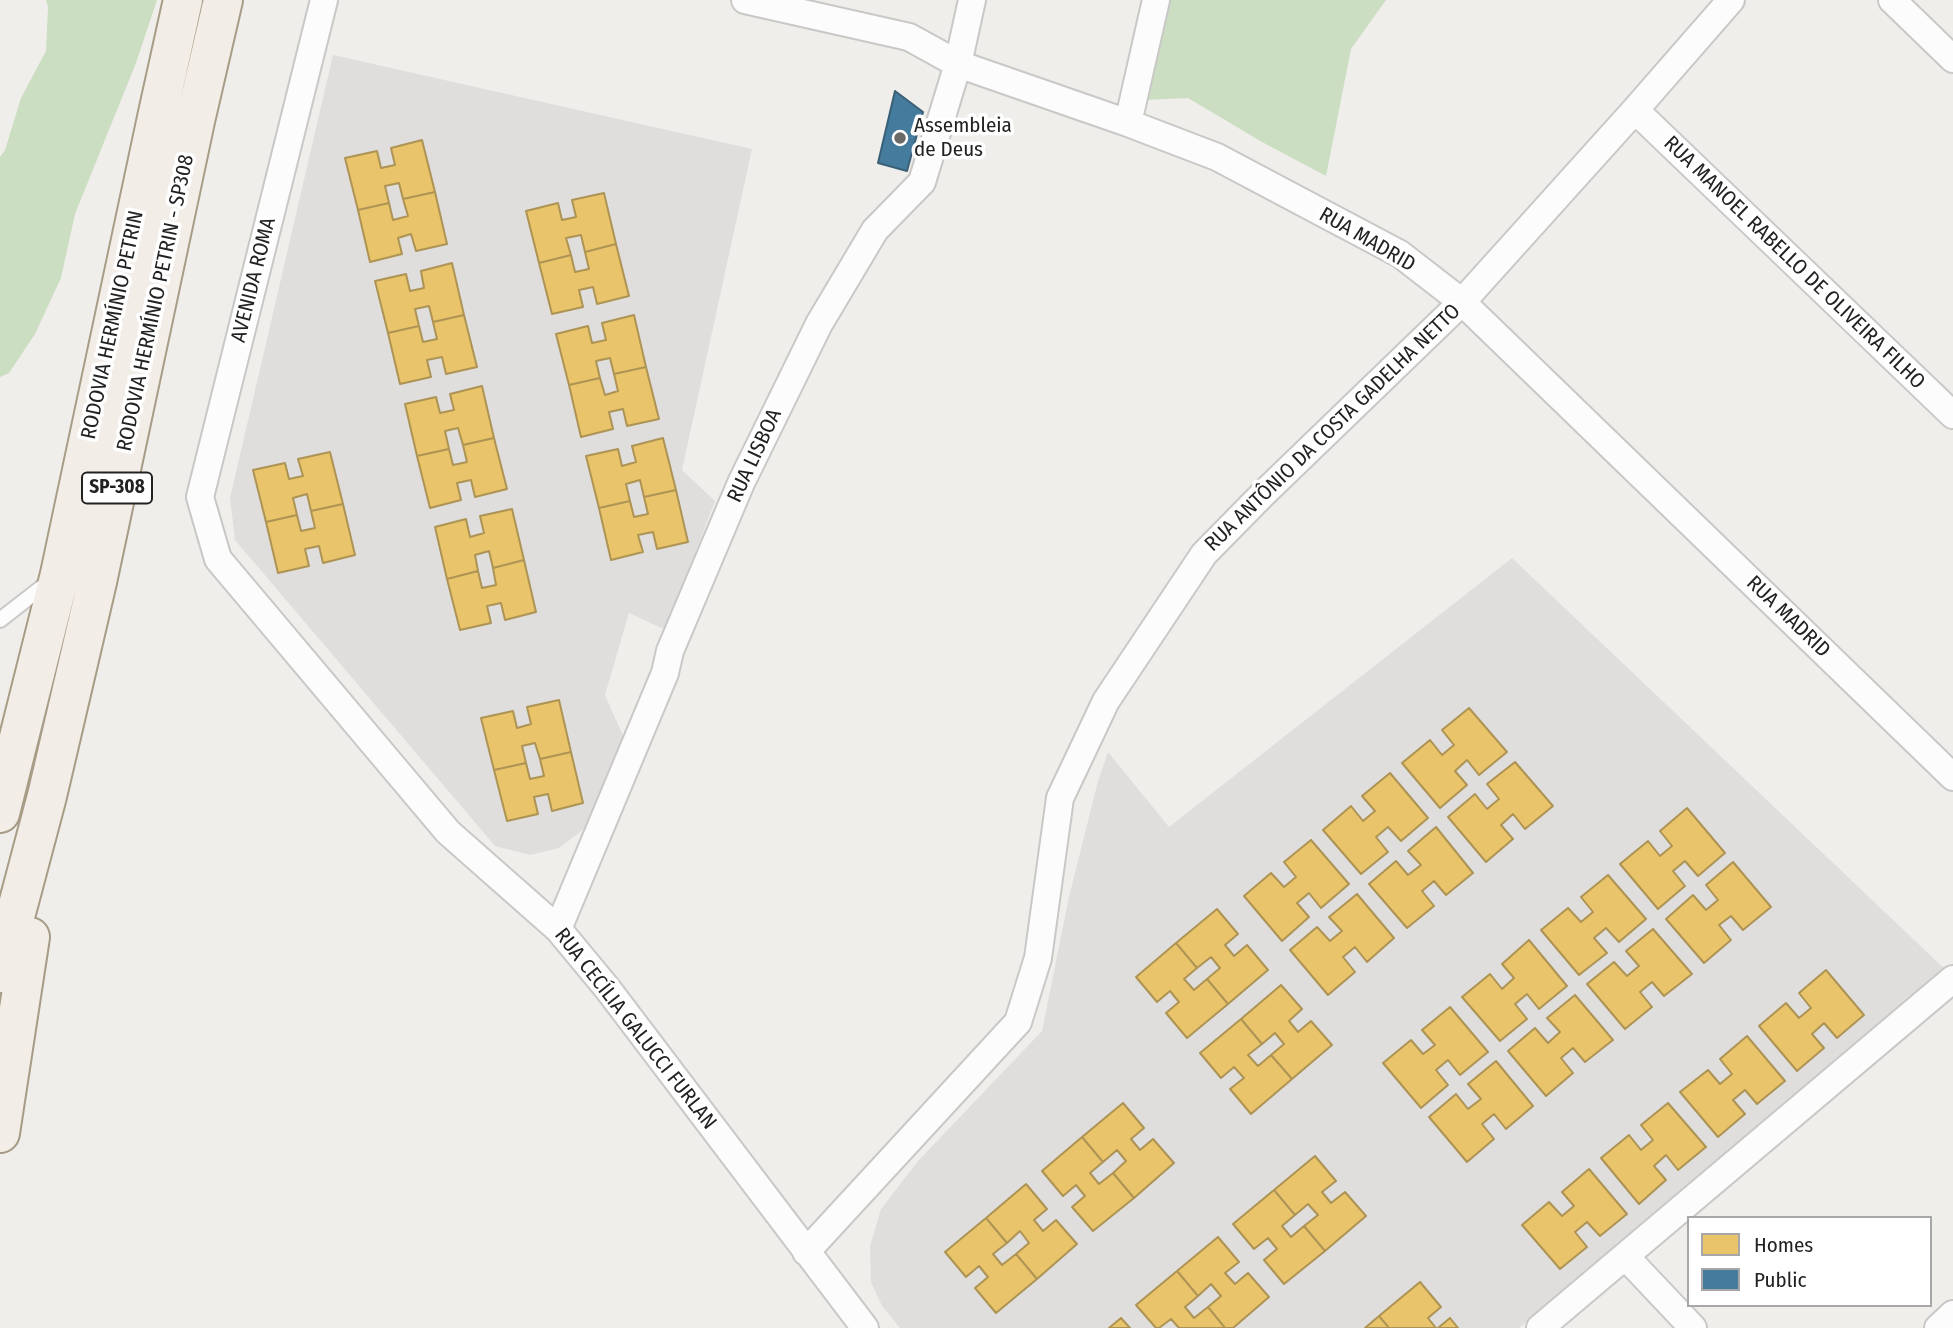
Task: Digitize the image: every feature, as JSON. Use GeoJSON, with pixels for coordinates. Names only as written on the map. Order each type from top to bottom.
{"type":"FeatureCollection","features":[{"type":"Feature","properties":{"kind":"main road","name":"RODOVIA HERMÍNIO PETRIN"},"geometry":{"type":"LineString","coordinates":[[2,796],[60,574],[183,0]]}},
{"type":"Feature","properties":{"kind":"main road","name":"RODOVIA HERMÍNIO PETRIN - SP308"},"geometry":{"type":"LineString","coordinates":[[0,973],[47,796],[97,582],[223,0]]}},
{"type":"Feature","properties":{"kind":"main road"},"geometry":{"type":"LineString","coordinates":[[0,1133],[28,949],[47,796]]}},
{"type":"Feature","properties":{"kind":"street","name":"AVENIDA ROMA"},"geometry":{"type":"LineString","coordinates":[[218,559],[200,497],[324,0]]}},
{"type":"Feature","properties":{"kind":"street","name":"RUA MADRID"},"geometry":{"type":"LineString","coordinates":[[745,0],[909,37],[958,64],[1217,157],[1400,254],[1462,303],[1953,777]]}},
{"type":"Feature","properties":{"kind":"street","name":"RUA LISBOA"},"geometry":{"type":"LineString","coordinates":[[558,929],[660,685],[670,651],[740,483],[818,324],[875,230],[922,182],[958,64],[972,0]]}},
{"type":"Feature","properties":{"kind":"street"},"geometry":{"type":"LineString","coordinates":[[1128,123],[1156,0]]}},
{"type":"Feature","properties":{"kind":"street","name":"RUA ANTÔNIO DA COSTA GADELHA NETTO"},"geometry":{"type":"LineString","coordinates":[[806,1252],[1018,1022],[1038,958],[1060,798],[1106,701],[1204,554],[1462,303],[1731,0]]}},
{"type":"Feature","properties":{"kind":"street"},"geometry":{"type":"LineString","coordinates":[[1892,0],[1953,59]]}},
{"type":"Feature","properties":{"kind":"street","name":"RUA MANOEL RABELLO DE OLIVEIRA FILHO"},"geometry":{"type":"LineString","coordinates":[[1635,110],[1953,415]]}},
{"type":"Feature","properties":{"kind":"street","name":"RUA CECÍLIA GALUCCI FURLAN"},"geometry":{"type":"LineString","coordinates":[[218,559],[448,832],[558,929],[607,988],[865,1328]]}},
{"type":"Feature","properties":{"kind":"street"},"geometry":{"type":"LineString","coordinates":[[1540,1328],[1953,979]]}},
{"type":"Feature","properties":{"kind":"street"},"geometry":{"type":"LineString","coordinates":[[1625,1255],[1693,1328]]}},
{"type":"Feature","properties":{"kind":"street"},"geometry":{"type":"LineString","coordinates":[[1938,1328],[1953,1314]]}},
{"type":"Feature","properties":{"kind":"lane"},"geometry":{"type":"LineString","coordinates":[[0,620],[60,574]]}},
{"type":"Feature","properties":{"kind":"shaded area"},"geometry":{"type":"Polygon","coordinates":[[[333,55],[752,149],[682,470],[715,501],[666,630],[629,613],[605,695],[624,738],[584,829],[559,848],[530,855],[495,846],[235,540],[230,498],[333,55]]]}},
{"type":"Feature","properties":{"kind":"shaded area"},"geometry":{"type":"Polygon","coordinates":[[[1512,558],[1950,974],[1519,1328],[900,1328],[882,1306],[871,1282],[870,1246],[881,1209],[918,1161],[1042,1031],[1069,897],[1098,781],[1108,752],[1169,827],[1512,558]]]}},
{"type":"Feature","properties":{"kind":"green space"},"geometry":{"type":"Polygon","coordinates":[[[46,0],[157,0],[136,63],[75,214],[61,278],[35,334],[9,373],[0,377],[0,157],[5,150],[21,98],[46,51],[46,0]]]}},
{"type":"Feature","properties":{"kind":"green space"},"geometry":{"type":"Polygon","coordinates":[[[1169,0],[1386,0],[1351,49],[1326,176],[1188,98],[1143,100],[1152,42],[1169,0]]]}},
{"type":"Feature","properties":{"kind":"building: Homes"},"geometry":{"type":"Polygon","coordinates":[[[422,140],[435,192],[403,199],[399,183],[385,186],[389,203],[358,210],[345,158],[377,151],[381,168],[395,165],[391,148],[422,140]]]}},
{"type":"Feature","properties":{"kind":"building: Homes"},"geometry":{"type":"Polygon","coordinates":[[[435,192],[447,244],[416,251],[411,234],[398,238],[402,254],[370,262],[358,210],[389,203],[393,220],[408,216],[403,199],[435,192]]]}},
{"type":"Feature","properties":{"kind":"building: Homes"},"geometry":{"type":"Polygon","coordinates":[[[604,193],[616,244],[585,252],[581,235],[566,238],[571,255],[539,263],[526,211],[558,203],[562,220],[576,217],[572,200],[604,193]]]}},
{"type":"Feature","properties":{"kind":"building: Homes"},"geometry":{"type":"Polygon","coordinates":[[[616,244],[629,296],[597,304],[593,287],[579,290],[583,307],[552,314],[539,263],[571,255],[575,272],[589,269],[585,252],[616,244]]]}},
{"type":"Feature","properties":{"kind":"building: Homes"},"geometry":{"type":"Polygon","coordinates":[[[452,263],[464,315],[433,322],[429,306],[415,309],[419,326],[388,333],[375,281],[406,274],[410,291],[424,288],[421,271],[452,263]]]}},
{"type":"Feature","properties":{"kind":"building: Homes"},"geometry":{"type":"Polygon","coordinates":[[[464,315],[477,367],[446,374],[442,357],[427,360],[431,377],[400,384],[388,333],[419,326],[423,342],[437,339],[433,322],[464,315]]]}},
{"type":"Feature","properties":{"kind":"building: Homes"},"geometry":{"type":"Polygon","coordinates":[[[634,315],[646,367],[614,374],[610,358],[596,361],[600,378],[569,385],[556,334],[588,326],[592,343],[606,340],[602,323],[634,315]]]}},
{"type":"Feature","properties":{"kind":"building: Homes"},"geometry":{"type":"Polygon","coordinates":[[[646,367],[659,419],[627,426],[623,409],[609,412],[613,429],[581,437],[569,385],[600,378],[605,395],[618,391],[614,374],[646,367]]]}},
{"type":"Feature","properties":{"kind":"building: Homes"},"geometry":{"type":"Polygon","coordinates":[[[482,386],[494,438],[463,445],[458,428],[445,431],[449,449],[417,456],[405,404],[436,397],[440,413],[454,410],[450,394],[482,386]]]}},
{"type":"Feature","properties":{"kind":"building: Homes"},"geometry":{"type":"Polygon","coordinates":[[[494,438],[507,489],[475,497],[471,480],[457,483],[461,500],[430,508],[417,456],[449,449],[453,465],[467,462],[463,445],[494,438]]]}},
{"type":"Feature","properties":{"kind":"building: Homes"},"geometry":{"type":"Polygon","coordinates":[[[663,438],[676,490],[644,497],[640,480],[626,484],[630,501],[599,508],[586,456],[618,449],[622,466],[636,462],[632,446],[663,438]]]}},
{"type":"Feature","properties":{"kind":"building: Homes"},"geometry":{"type":"Polygon","coordinates":[[[330,452],[343,504],[311,511],[307,494],[293,498],[297,515],[266,522],[253,470],[285,463],[289,479],[303,476],[298,459],[330,452]]]}},
{"type":"Feature","properties":{"kind":"building: Homes"},"geometry":{"type":"Polygon","coordinates":[[[676,490],[688,542],[657,549],[653,532],[638,535],[643,552],[611,560],[599,508],[630,501],[634,517],[648,514],[644,497],[676,490]]]}},
{"type":"Feature","properties":{"kind":"building: Homes"},"geometry":{"type":"Polygon","coordinates":[[[343,504],[355,555],[323,563],[319,546],[305,549],[309,566],[278,573],[266,522],[297,515],[301,531],[315,528],[311,511],[343,504]]]}},
{"type":"Feature","properties":{"kind":"building: Homes"},"geometry":{"type":"Polygon","coordinates":[[[512,509],[524,560],[493,568],[489,551],[475,555],[478,571],[447,579],[435,527],[466,519],[470,537],[484,533],[480,516],[512,509]]]}},
{"type":"Feature","properties":{"kind":"building: Homes"},"geometry":{"type":"Polygon","coordinates":[[[524,560],[536,612],[505,620],[501,603],[487,606],[491,623],[460,630],[447,579],[478,571],[482,588],[496,585],[493,568],[524,560]]]}},
{"type":"Feature","properties":{"kind":"building: Homes"},"geometry":{"type":"Polygon","coordinates":[[[559,700],[571,752],[540,759],[535,743],[522,746],[526,763],[494,770],[481,718],[513,711],[517,728],[531,724],[527,707],[559,700]]]}},
{"type":"Feature","properties":{"kind":"building: Homes"},"geometry":{"type":"Polygon","coordinates":[[[1469,708],[1507,752],[1479,775],[1467,760],[1455,771],[1467,785],[1440,808],[1402,763],[1430,740],[1442,755],[1454,745],[1442,730],[1469,708]]]}},
{"type":"Feature","properties":{"kind":"building: Homes"},"geometry":{"type":"Polygon","coordinates":[[[571,752],[583,803],[552,811],[548,794],[534,797],[538,814],[507,821],[494,770],[526,763],[530,779],[544,776],[540,759],[571,752]]]}},
{"type":"Feature","properties":{"kind":"building: Homes"},"geometry":{"type":"Polygon","coordinates":[[[1515,762],[1553,806],[1525,829],[1513,814],[1501,825],[1513,839],[1486,862],[1448,817],[1475,794],[1487,809],[1499,799],[1487,784],[1515,762]]]}},
{"type":"Feature","properties":{"kind":"building: Homes"},"geometry":{"type":"Polygon","coordinates":[[[1390,773],[1428,818],[1401,841],[1388,827],[1376,837],[1388,852],[1361,874],[1323,830],[1351,806],[1363,821],[1375,811],[1362,796],[1390,773]]]}},
{"type":"Feature","properties":{"kind":"building: Homes"},"geometry":{"type":"Polygon","coordinates":[[[1687,808],[1725,853],[1698,876],[1685,861],[1673,871],[1685,886],[1658,909],[1620,864],[1648,841],[1660,856],[1672,846],[1660,831],[1687,808]]]}},
{"type":"Feature","properties":{"kind":"building: Homes"},"geometry":{"type":"Polygon","coordinates":[[[1436,827],[1473,873],[1446,895],[1434,881],[1422,891],[1434,906],[1407,928],[1369,884],[1396,861],[1408,875],[1421,865],[1408,851],[1436,827]]]}},
{"type":"Feature","properties":{"kind":"building: Homes"},"geometry":{"type":"Polygon","coordinates":[[[1311,840],[1349,884],[1321,908],[1309,893],[1297,903],[1309,917],[1282,941],[1244,896],[1271,873],[1284,887],[1296,877],[1284,862],[1311,840]]]}},
{"type":"Feature","properties":{"kind":"building: Homes"},"geometry":{"type":"Polygon","coordinates":[[[1733,862],[1771,907],[1743,930],[1731,916],[1719,925],[1731,940],[1704,963],[1666,919],[1693,895],[1706,910],[1718,900],[1706,885],[1733,862]]]}},
{"type":"Feature","properties":{"kind":"building: Homes"},"geometry":{"type":"Polygon","coordinates":[[[1608,875],[1646,919],[1619,942],[1606,928],[1594,938],[1607,953],[1579,975],[1541,930],[1568,908],[1581,922],[1593,912],[1581,897],[1608,875]]]}},
{"type":"Feature","properties":{"kind":"building: Homes"},"geometry":{"type":"Polygon","coordinates":[[[1357,894],[1394,938],[1367,962],[1355,947],[1343,957],[1355,972],[1328,995],[1290,950],[1317,927],[1330,941],[1342,931],[1329,917],[1357,894]]]}},
{"type":"Feature","properties":{"kind":"building: Homes"},"geometry":{"type":"Polygon","coordinates":[[[1217,909],[1238,934],[1225,945],[1234,956],[1247,945],[1268,970],[1228,1004],[1207,979],[1220,968],[1211,957],[1197,968],[1176,943],[1217,909]]]}},
{"type":"Feature","properties":{"kind":"building: Homes"},"geometry":{"type":"Polygon","coordinates":[[[1653,929],[1692,974],[1664,996],[1652,982],[1640,992],[1652,1007],[1625,1029],[1587,984],[1614,962],[1627,976],[1639,966],[1626,951],[1653,929]]]}},
{"type":"Feature","properties":{"kind":"building: Homes"},"geometry":{"type":"Polygon","coordinates":[[[1529,940],[1567,986],[1539,1009],[1527,994],[1515,1004],[1527,1019],[1500,1041],[1462,997],[1490,974],[1502,989],[1514,978],[1502,964],[1529,940]]]}},
{"type":"Feature","properties":{"kind":"building: Homes"},"geometry":{"type":"Polygon","coordinates":[[[1176,943],[1197,968],[1184,979],[1194,990],[1207,979],[1228,1004],[1187,1038],[1166,1013],[1179,1002],[1170,991],[1157,1002],[1136,977],[1176,943]]]}},
{"type":"Feature","properties":{"kind":"building: Homes"},"geometry":{"type":"Polygon","coordinates":[[[1826,970],[1864,1015],[1837,1038],[1824,1023],[1812,1034],[1824,1048],[1797,1071],[1759,1026],[1786,1003],[1799,1018],[1811,1008],[1799,993],[1826,970]]]}},
{"type":"Feature","properties":{"kind":"building: Homes"},"geometry":{"type":"Polygon","coordinates":[[[1281,985],[1302,1009],[1289,1021],[1298,1032],[1311,1021],[1332,1045],[1292,1079],[1271,1055],[1284,1044],[1275,1033],[1262,1044],[1241,1019],[1281,985]]]}},
{"type":"Feature","properties":{"kind":"building: Homes"},"geometry":{"type":"Polygon","coordinates":[[[1575,995],[1613,1040],[1585,1062],[1573,1048],[1561,1058],[1573,1073],[1546,1096],[1508,1051],[1535,1028],[1548,1043],[1560,1032],[1547,1018],[1575,995]]]}},
{"type":"Feature","properties":{"kind":"building: Homes"},"geometry":{"type":"Polygon","coordinates":[[[1450,1007],[1488,1052],[1460,1075],[1448,1060],[1436,1070],[1448,1085],[1421,1108],[1383,1063],[1411,1040],[1423,1054],[1435,1045],[1422,1030],[1450,1007]]]}},
{"type":"Feature","properties":{"kind":"building: Homes"},"geometry":{"type":"Polygon","coordinates":[[[1241,1019],[1262,1044],[1248,1055],[1258,1066],[1271,1055],[1292,1079],[1251,1114],[1230,1089],[1244,1078],[1234,1067],[1221,1078],[1200,1053],[1241,1019]]]}},
{"type":"Feature","properties":{"kind":"building: Homes"},"geometry":{"type":"Polygon","coordinates":[[[1747,1036],[1785,1081],[1757,1104],[1745,1090],[1733,1100],[1745,1114],[1718,1137],[1680,1092],[1708,1070],[1720,1084],[1732,1074],[1720,1059],[1747,1036]]]}},
{"type":"Feature","properties":{"kind":"building: Homes"},"geometry":{"type":"Polygon","coordinates":[[[1496,1061],[1533,1106],[1506,1129],[1494,1114],[1482,1124],[1494,1139],[1467,1162],[1429,1117],[1456,1094],[1468,1109],[1481,1099],[1468,1084],[1496,1061]]]}},
{"type":"Feature","properties":{"kind":"building: Homes"},"geometry":{"type":"Polygon","coordinates":[[[1123,1103],[1144,1128],[1131,1139],[1140,1150],[1153,1139],[1174,1163],[1134,1198],[1113,1173],[1126,1161],[1117,1150],[1103,1162],[1082,1137],[1123,1103]]]}},
{"type":"Feature","properties":{"kind":"building: Homes"},"geometry":{"type":"Polygon","coordinates":[[[1668,1103],[1706,1147],[1678,1170],[1666,1155],[1654,1166],[1666,1180],[1639,1204],[1601,1158],[1629,1135],[1641,1150],[1653,1140],[1641,1125],[1668,1103]]]}},
{"type":"Feature","properties":{"kind":"building: Homes"},"geometry":{"type":"Polygon","coordinates":[[[1082,1137],[1103,1162],[1090,1173],[1099,1184],[1113,1173],[1134,1198],[1093,1231],[1072,1207],[1085,1196],[1076,1185],[1063,1196],[1042,1171],[1082,1137]]]}},
{"type":"Feature","properties":{"kind":"building: Homes"},"geometry":{"type":"Polygon","coordinates":[[[1315,1156],[1336,1181],[1322,1192],[1331,1203],[1345,1192],[1366,1216],[1325,1251],[1304,1226],[1318,1215],[1308,1204],[1295,1215],[1274,1190],[1315,1156]]]}},
{"type":"Feature","properties":{"kind":"building: Homes"},"geometry":{"type":"Polygon","coordinates":[[[1589,1169],[1627,1214],[1600,1236],[1587,1222],[1575,1232],[1587,1247],[1560,1269],[1522,1225],[1549,1202],[1562,1216],[1574,1206],[1562,1192],[1589,1169]]]}},
{"type":"Feature","properties":{"kind":"building: Homes"},"geometry":{"type":"Polygon","coordinates":[[[1026,1184],[1047,1209],[1034,1220],[1043,1231],[1056,1220],[1077,1244],[1037,1279],[1016,1254],[1029,1243],[1020,1231],[1007,1243],[986,1218],[1026,1184]]]}},
{"type":"Feature","properties":{"kind":"building: Homes"},"geometry":{"type":"Polygon","coordinates":[[[1274,1190],[1295,1215],[1282,1226],[1291,1237],[1304,1226],[1325,1251],[1284,1284],[1264,1260],[1277,1249],[1268,1238],[1254,1249],[1233,1224],[1274,1190]]]}},
{"type":"Feature","properties":{"kind":"building: Homes"},"geometry":{"type":"Polygon","coordinates":[[[986,1218],[1007,1243],[993,1254],[1002,1265],[1016,1254],[1037,1279],[996,1313],[975,1288],[988,1277],[979,1266],[966,1277],[945,1252],[986,1218]]]}},
{"type":"Feature","properties":{"kind":"building: Homes"},"geometry":{"type":"Polygon","coordinates":[[[1218,1237],[1239,1262],[1225,1273],[1235,1284],[1248,1273],[1269,1297],[1233,1328],[1225,1328],[1208,1307],[1221,1296],[1211,1284],[1198,1296],[1177,1271],[1218,1237]]]}},
{"type":"Feature","properties":{"kind":"building: Homes"},"geometry":{"type":"Polygon","coordinates":[[[1177,1271],[1198,1296],[1185,1307],[1194,1318],[1208,1307],[1225,1328],[1179,1328],[1171,1319],[1156,1328],[1136,1305],[1177,1271]]]}},
{"type":"Feature","properties":{"kind":"building: Homes"},"geometry":{"type":"Polygon","coordinates":[[[1420,1282],[1441,1307],[1428,1318],[1436,1328],[1389,1328],[1379,1316],[1420,1282]]]}},
{"type":"Feature","properties":{"kind":"building: Homes"},"geometry":{"type":"Polygon","coordinates":[[[1379,1316],[1389,1328],[1365,1328],[1379,1316]]]}},
{"type":"Feature","properties":{"kind":"building: Homes"},"geometry":{"type":"Polygon","coordinates":[[[1121,1318],[1130,1328],[1109,1328],[1121,1318]]]}},
{"type":"Feature","properties":{"kind":"building: Homes"},"geometry":{"type":"Polygon","coordinates":[[[1450,1318],[1458,1328],[1438,1328],[1450,1318]]]}},
{"type":"Feature","properties":{"kind":"building: Public","name":"Assembleia de Deus"},"geometry":{"type":"Polygon","coordinates":[[[895,91],[923,112],[907,171],[878,163],[895,91]]]}},
{"type":"Feature","properties":{"kind":"place","name":"Assembleia de Deus"},"geometry":{"type":"Point","coordinates":[900,138]}}]}
